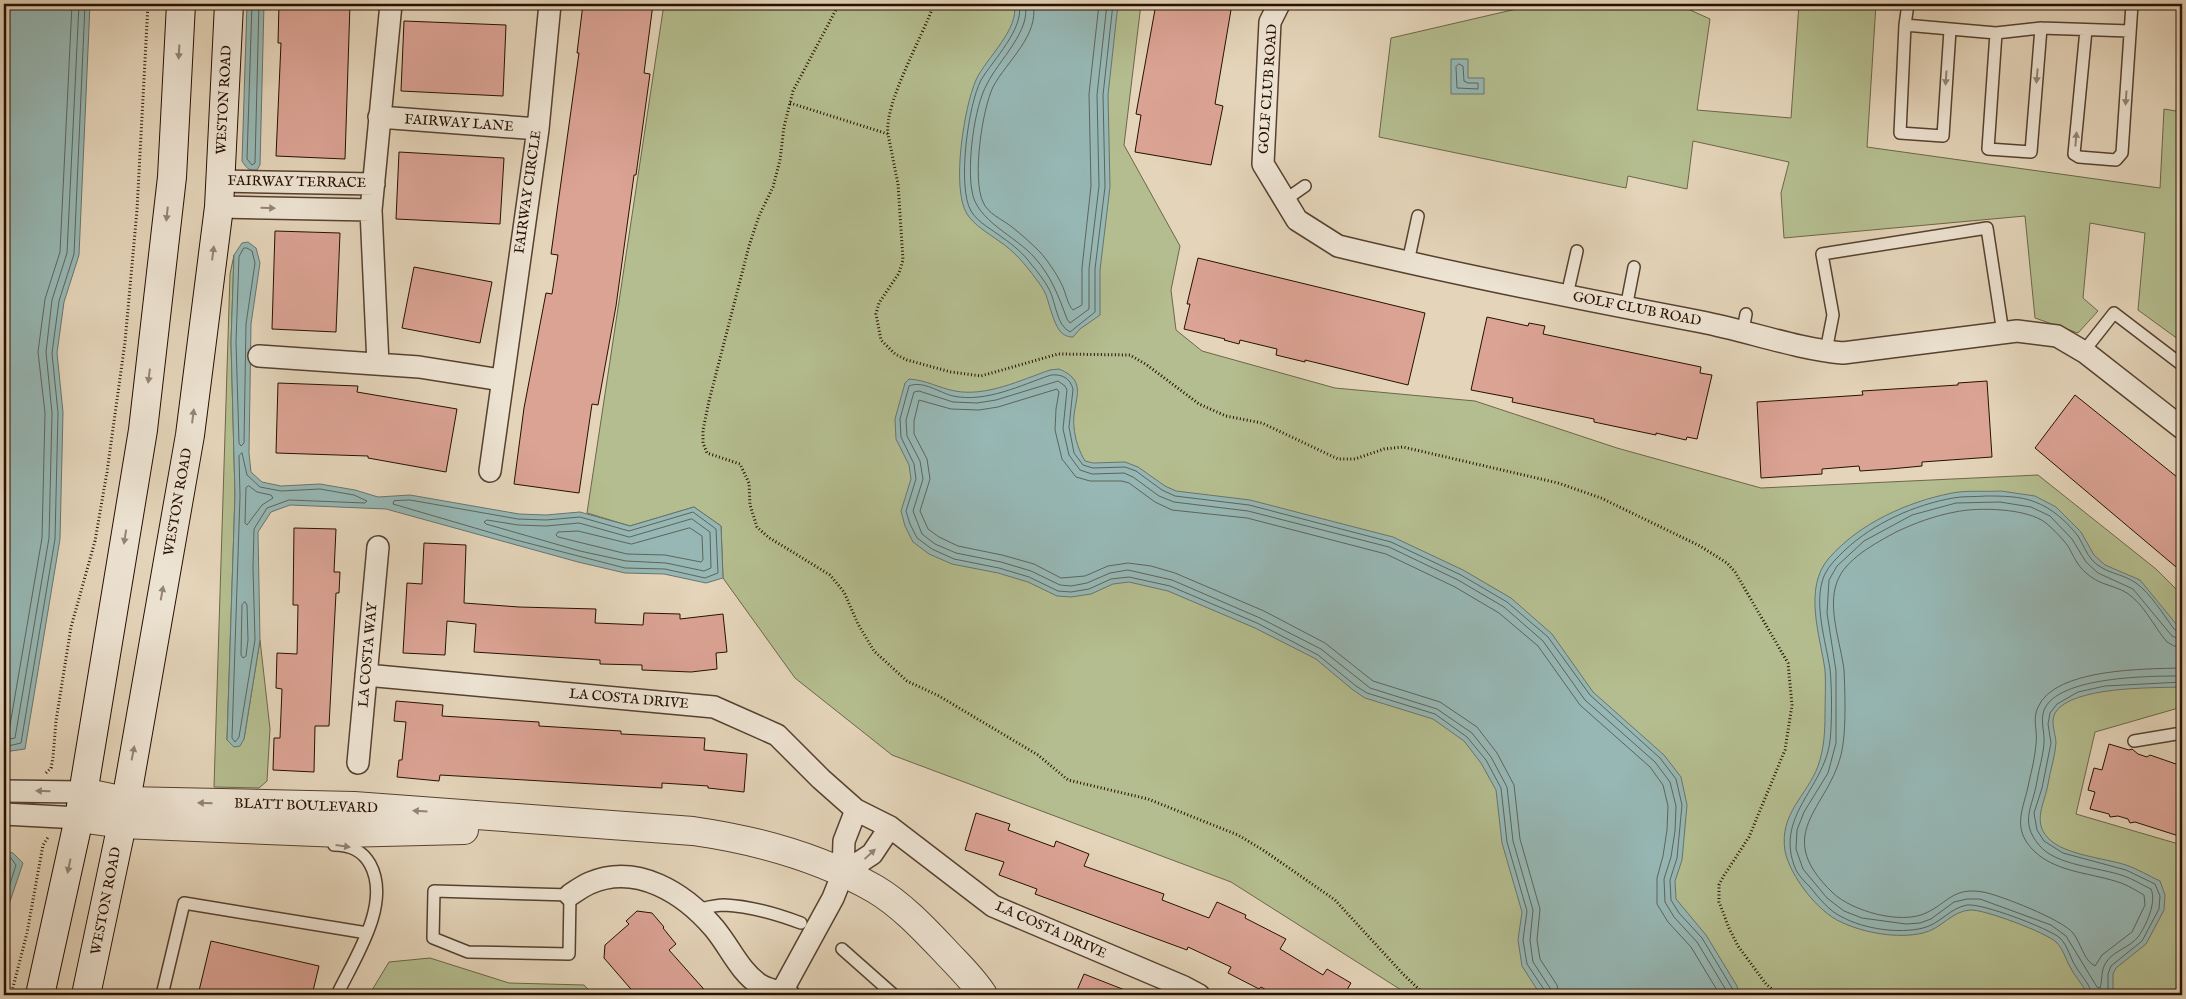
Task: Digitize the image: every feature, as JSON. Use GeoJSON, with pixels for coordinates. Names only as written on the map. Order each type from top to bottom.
{"type":"FeatureCollection","features":[{"type":"Feature","properties":{"kind":"main road"},"geometry":{"type":"LineString","coordinates":[[40,995],[81,805],[143,430],[172,177],[181,4]]}},
{"type":"Feature","properties":{"kind":"main road","name":"WESTON ROAD"},"geometry":{"type":"LineString","coordinates":[[86,995],[123,812],[190,435],[219,194],[229,4]]}},
{"type":"Feature","properties":{"kind":"main road","name":"BLATT BOULEVARD"},"geometry":{"type":"LineString","coordinates":[[81,805],[192,827],[341,833],[608,826]]}},
{"type":"Feature","properties":{"kind":"main road","name":"BLATT BOULEVARD"},"geometry":{"type":"LineString","coordinates":[[123,812],[354,806],[692,831],[735,837],[773,846],[843,873],[877,890],[921,925],[975,982],[983,995]]}},
{"type":"Feature","properties":{"kind":"street"},"geometry":{"type":"LineString","coordinates":[[378,364],[371,210],[391,4]]}},
{"type":"Feature","properties":{"kind":"street","name":"FAIRWAY CIRCLE"},"geometry":{"type":"LineString","coordinates":[[490,471],[538,129],[550,4]]}},
{"type":"Feature","properties":{"kind":"street","name":"GOLF CLUB ROAD"},"geometry":{"type":"LineString","coordinates":[[1278,4],[1270,22],[1263,164],[1297,220],[1338,246],[1626,308],[1744,322],[1826,351],[1843,353],[2017,331],[2057,336],[2084,351],[2182,428]]}},
{"type":"Feature","properties":{"kind":"street","name":"FAIRWAY LANE"},"geometry":{"type":"LineString","coordinates":[[379,117],[538,129]]}},
{"type":"Feature","properties":{"kind":"street","name":"FAIRWAY TERRACE"},"geometry":{"type":"LineString","coordinates":[[219,194],[374,184]]}},
{"type":"Feature","properties":{"kind":"street","name":"FAIRWAY TERRACE"},"geometry":{"type":"LineString","coordinates":[[219,194],[371,210]]}},
{"type":"Feature","properties":{"kind":"street"},"geometry":{"type":"LineString","coordinates":[[259,356],[419,367],[502,380]]}},
{"type":"Feature","properties":{"kind":"street","name":"LA COSTA WAY"},"geometry":{"type":"LineString","coordinates":[[358,763],[378,547]]}},
{"type":"Feature","properties":{"kind":"street","name":"LA COSTA DRIVE"},"geometry":{"type":"LineString","coordinates":[[366,675],[714,707],[777,735],[821,779],[856,810],[890,827],[993,906],[1188,993]]}},
{"type":"Feature","properties":{"kind":"street","name":"BLATT BOULEVARD"},"geometry":{"type":"LineString","coordinates":[[4,791],[81,805]]}},
{"type":"Feature","properties":{"kind":"street","name":"BLATT BOULEVARD"},"geometry":{"type":"LineString","coordinates":[[4,814],[81,805]]}},
{"type":"Feature","properties":{"kind":"street"},"geometry":{"type":"LineString","coordinates":[[570,896],[588,883],[611,876],[631,876],[664,886],[696,910],[715,929],[734,959],[760,985],[785,994],[833,898],[843,873],[844,840],[856,810]]}},
{"type":"Feature","properties":{"kind":"street"},"geometry":{"type":"LineString","coordinates":[[843,873],[872,854],[890,827]]}},
{"type":"Feature","properties":{"kind":"lane"},"geometry":{"type":"LineString","coordinates":[[1908,4],[1900,132],[1942,136],[1950,30]]}},
{"type":"Feature","properties":{"kind":"lane"},"geometry":{"type":"LineString","coordinates":[[2086,30],[2074,154],[2079,157],[2116,160],[2122,153],[2132,4]]}},
{"type":"Feature","properties":{"kind":"lane"},"geometry":{"type":"LineString","coordinates":[[1906,25],[1996,33],[2041,28],[2130,31]]}},
{"type":"Feature","properties":{"kind":"lane"},"geometry":{"type":"LineString","coordinates":[[1996,33],[1988,149],[2031,152],[2041,28]]}},
{"type":"Feature","properties":{"kind":"lane"},"geometry":{"type":"LineString","coordinates":[[1285,200],[1305,186]]}},
{"type":"Feature","properties":{"kind":"lane"},"geometry":{"type":"LineString","coordinates":[[1408,262],[1418,216]]}},
{"type":"Feature","properties":{"kind":"lane"},"geometry":{"type":"LineString","coordinates":[[1826,351],[1833,315],[1822,254],[1987,228],[2003,333]]}},
{"type":"Feature","properties":{"kind":"lane"},"geometry":{"type":"LineString","coordinates":[[1567,295],[1577,250]]}},
{"type":"Feature","properties":{"kind":"lane"},"geometry":{"type":"LineString","coordinates":[[1626,308],[1634,266]]}},
{"type":"Feature","properties":{"kind":"lane"},"geometry":{"type":"LineString","coordinates":[[2084,351],[2114,313],[2182,365]]}},
{"type":"Feature","properties":{"kind":"lane"},"geometry":{"type":"LineString","coordinates":[[2134,741],[2182,733]]}},
{"type":"Feature","properties":{"kind":"lane"},"geometry":{"type":"LineString","coordinates":[[192,827],[245,842]]}},
{"type":"Feature","properties":{"kind":"lane"},"geometry":{"type":"LineString","coordinates":[[324,844],[344,845],[354,848],[367,860],[374,873],[377,888],[376,906],[367,933],[337,995]]}},
{"type":"Feature","properties":{"kind":"lane"},"geometry":{"type":"LineString","coordinates":[[434,891],[570,896],[569,954],[468,952],[433,938],[434,891]]}},
{"type":"Feature","properties":{"kind":"lane"},"geometry":{"type":"LineString","coordinates":[[162,995],[184,903],[367,933]]}},
{"type":"Feature","properties":{"kind":"lane"},"geometry":{"type":"LineString","coordinates":[[696,910],[722,905],[735,906],[785,917],[801,923]]}},
{"type":"Feature","properties":{"kind":"lane"},"geometry":{"type":"LineString","coordinates":[[842,949],[894,995]]}},
{"type":"Feature","properties":{"kind":"path"},"geometry":{"type":"LineString","coordinates":[[50,777],[44,776],[51,768],[56,720],[71,627],[95,540],[107,472],[124,342],[137,210],[148,4]]}},
{"type":"Feature","properties":{"kind":"path"},"geometry":{"type":"LineString","coordinates":[[839,4],[793,91],[773,187],[758,216],[749,246],[703,430],[703,443],[707,453],[740,464],[749,483],[750,505],[757,526],[768,537],[830,575],[844,592],[858,624],[874,651],[907,682],[939,696],[1038,755],[1068,780],[1148,799],[1238,835],[1263,850],[1335,900],[1403,974],[1425,995]]}},
{"type":"Feature","properties":{"kind":"path"},"geometry":{"type":"LineString","coordinates":[[934,4],[898,88],[887,127],[898,184],[903,260],[899,272],[879,303],[876,314],[881,340],[895,354],[907,360],[951,372],[982,376],[1058,354],[1130,355],[1147,365],[1200,404],[1226,416],[1262,423],[1338,460],[1355,459],[1384,450],[1403,447],[1558,483],[1619,506],[1700,546],[1727,563],[1752,598],[1788,663],[1792,686],[1792,705],[1785,750],[1749,838],[1723,877],[1719,892],[1724,915],[1738,946],[1766,984],[1779,995]]}},
{"type":"Feature","properties":{"kind":"path"},"geometry":{"type":"LineString","coordinates":[[790,103],[888,134]]}},
{"type":"Feature","properties":{"kind":"path"},"geometry":{"type":"LineString","coordinates":[[11,995],[27,933],[43,845],[52,833]]}},
{"type":"Feature","properties":{"kind":"green space"},"geometry":{"type":"Polygon","coordinates":[[[664,4],[1141,4],[1124,145],[1180,246],[1171,290],[1176,330],[1202,351],[1335,388],[1475,401],[1617,448],[1761,488],[2038,475],[2156,569],[2182,595],[2182,707],[2095,732],[2076,814],[2182,845],[2182,995],[1409,995],[1231,882],[892,755],[795,678],[723,578],[721,526],[694,507],[630,526],[587,513],[664,4]]]}},
{"type":"Feature","properties":{"kind":"green space"},"geometry":{"type":"Polygon","coordinates":[[[1538,4],[1677,4],[1710,19],[1697,110],[1791,118],[1799,4],[1876,4],[1867,147],[2160,188],[2164,109],[2182,112],[2182,342],[2138,310],[2145,233],[2090,223],[2083,298],[2098,311],[2078,333],[2035,318],[2025,216],[1784,238],[1781,193],[1789,162],[1693,141],[1687,189],[1628,176],[1626,188],[1379,137],[1391,38],[1538,4]]]}},
{"type":"Feature","properties":{"kind":"green space"},"geometry":{"type":"Polygon","coordinates":[[[234,255],[231,342],[235,495],[227,740],[244,739],[260,640],[270,729],[267,781],[259,788],[214,787],[230,274],[234,255]]]}},
{"type":"Feature","properties":{"kind":"green space"},"geometry":{"type":"Polygon","coordinates":[[[430,958],[509,983],[584,985],[593,995],[369,995],[389,962],[430,958]]]}},
{"type":"Feature","properties":{"kind":"water"},"geometry":{"type":"Polygon","coordinates":[[[4,4],[90,4],[79,255],[64,302],[57,353],[63,412],[60,539],[25,749],[4,752],[4,4]]]}},
{"type":"Feature","properties":{"kind":"water"},"geometry":{"type":"Polygon","coordinates":[[[247,4],[264,4],[260,165],[257,170],[249,169],[242,161],[247,4]]]}},
{"type":"Feature","properties":{"kind":"water"},"geometry":{"type":"Polygon","coordinates":[[[1014,4],[1118,4],[1108,95],[1110,187],[1100,270],[1100,315],[1080,329],[1073,337],[1064,335],[1061,332],[1054,319],[1045,293],[1019,258],[974,222],[967,214],[962,202],[960,186],[961,148],[967,109],[976,80],[1012,23],[1015,14],[1014,4]]]}},
{"type":"Feature","properties":{"kind":"water"},"geometry":{"type":"Polygon","coordinates":[[[1451,59],[1468,59],[1468,78],[1484,78],[1484,94],[1451,94],[1451,59]]]}},
{"type":"Feature","properties":{"kind":"water"},"geometry":{"type":"Polygon","coordinates":[[[248,242],[256,248],[260,263],[251,324],[249,453],[251,472],[262,482],[281,486],[320,484],[355,490],[378,497],[410,495],[519,514],[546,515],[580,512],[630,526],[694,507],[721,526],[723,578],[706,583],[664,574],[625,573],[578,562],[386,509],[290,505],[271,512],[258,532],[260,640],[244,739],[240,746],[234,747],[227,740],[235,495],[231,342],[234,255],[242,243],[248,242]]]}},
{"type":"Feature","properties":{"kind":"water"},"geometry":{"type":"Polygon","coordinates":[[[1059,369],[1069,374],[1077,386],[1074,427],[1075,436],[1085,461],[1093,463],[1125,462],[1138,467],[1165,486],[1176,491],[1250,500],[1393,537],[1463,570],[1511,598],[1552,634],[1593,692],[1664,755],[1681,777],[1687,805],[1682,860],[1675,881],[1676,899],[1706,935],[1737,986],[1739,995],[1543,995],[1538,991],[1522,966],[1518,940],[1522,912],[1502,843],[1496,790],[1481,763],[1464,741],[1433,719],[1365,698],[1316,659],[1255,628],[1168,591],[1129,582],[1113,584],[1091,594],[1071,597],[1057,596],[1028,582],[998,573],[952,564],[929,554],[913,542],[905,526],[901,511],[911,479],[909,465],[896,439],[895,419],[905,383],[909,379],[927,382],[955,391],[979,392],[1003,387],[1050,370],[1059,369]]]}},
{"type":"Feature","properties":{"kind":"water"},"geometry":{"type":"Polygon","coordinates":[[[2001,491],[2035,496],[2056,507],[2081,532],[2094,555],[2105,565],[2140,580],[2182,631],[2182,687],[2114,690],[2095,693],[2064,704],[2055,713],[2054,717],[2053,725],[2056,743],[2040,818],[2043,832],[2055,844],[2064,848],[2126,865],[2160,881],[2165,895],[2164,910],[2146,944],[2116,968],[2113,974],[2113,995],[2088,995],[2056,942],[2029,928],[1988,913],[1964,911],[1929,931],[1913,935],[1881,934],[1850,926],[1832,917],[1814,902],[1799,882],[1785,851],[1784,838],[1786,826],[1790,815],[1818,766],[1824,740],[1825,670],[1815,612],[1817,583],[1821,570],[1829,558],[1855,534],[1901,508],[1952,493],[2001,491]]]}},
{"type":"Feature","properties":{"kind":"water"},"geometry":{"type":"Polygon","coordinates":[[[4,851],[13,853],[23,863],[4,919],[4,851]]]}},
{"type":"Feature","properties":{"kind":"building"},"geometry":{"type":"Polygon","coordinates":[[[279,4],[350,4],[345,159],[276,156],[281,43],[278,43],[279,4]]]}},
{"type":"Feature","properties":{"kind":"building"},"geometry":{"type":"Polygon","coordinates":[[[583,4],[653,4],[644,73],[650,74],[636,175],[634,175],[616,306],[598,405],[592,404],[579,493],[514,484],[524,408],[546,293],[552,294],[558,255],[551,254],[579,53],[577,53],[583,4]]]}},
{"type":"Feature","properties":{"kind":"building"},"geometry":{"type":"Polygon","coordinates":[[[1156,4],[1232,4],[1215,104],[1223,106],[1211,165],[1135,152],[1141,115],[1136,114],[1156,4]]]}},
{"type":"Feature","properties":{"kind":"building"},"geometry":{"type":"Polygon","coordinates":[[[404,21],[506,25],[503,96],[401,91],[404,21]]]}},
{"type":"Feature","properties":{"kind":"building"},"geometry":{"type":"Polygon","coordinates":[[[399,152],[504,158],[500,224],[396,219],[399,152]]]}},
{"type":"Feature","properties":{"kind":"building"},"geometry":{"type":"Polygon","coordinates":[[[275,231],[340,233],[336,332],[272,329],[275,231]]]}},
{"type":"Feature","properties":{"kind":"building"},"geometry":{"type":"Polygon","coordinates":[[[1198,258],[1425,313],[1408,385],[1305,360],[1305,362],[1276,355],[1277,349],[1240,340],[1239,344],[1184,329],[1190,304],[1187,304],[1198,258]]]}},
{"type":"Feature","properties":{"kind":"building"},"geometry":{"type":"Polygon","coordinates":[[[414,267],[492,282],[480,343],[402,328],[414,267]]]}},
{"type":"Feature","properties":{"kind":"building"},"geometry":{"type":"Polygon","coordinates":[[[1487,317],[1528,326],[1529,323],[1545,326],[1543,334],[1701,367],[1700,373],[1712,375],[1697,439],[1687,437],[1686,440],[1594,422],[1594,419],[1512,402],[1513,398],[1471,390],[1487,317]]]}},
{"type":"Feature","properties":{"kind":"building"},"geometry":{"type":"Polygon","coordinates":[[[1987,381],[1992,457],[1922,462],[1922,466],[1890,469],[1860,471],[1859,466],[1822,469],[1822,474],[1761,478],[1757,402],[1863,395],[1862,391],[1958,385],[1958,383],[1987,381]]]}},
{"type":"Feature","properties":{"kind":"building"},"geometry":{"type":"Polygon","coordinates":[[[278,383],[358,386],[357,392],[457,409],[446,472],[368,458],[368,456],[276,453],[278,383]]]}},
{"type":"Feature","properties":{"kind":"building"},"geometry":{"type":"Polygon","coordinates":[[[2075,395],[2182,481],[2182,572],[2035,448],[2075,395]]]}},
{"type":"Feature","properties":{"kind":"building"},"geometry":{"type":"Polygon","coordinates":[[[294,528],[336,529],[334,572],[340,572],[339,593],[336,593],[329,726],[315,726],[314,772],[273,770],[274,738],[280,738],[282,689],[276,688],[277,653],[297,654],[298,605],[293,605],[294,528]]]}},
{"type":"Feature","properties":{"kind":"building"},"geometry":{"type":"Polygon","coordinates":[[[424,543],[466,545],[464,603],[596,609],[595,623],[643,625],[644,613],[680,614],[680,619],[723,614],[727,652],[716,653],[717,669],[691,672],[642,670],[642,665],[600,664],[600,660],[474,652],[476,624],[447,621],[445,655],[403,653],[407,583],[422,584],[424,543]]]}},
{"type":"Feature","properties":{"kind":"building"},"geometry":{"type":"Polygon","coordinates":[[[396,701],[443,705],[442,716],[539,722],[539,726],[621,731],[621,734],[705,738],[704,750],[747,754],[744,792],[708,788],[708,786],[662,783],[662,788],[440,775],[439,781],[397,777],[399,760],[402,760],[406,722],[394,721],[396,701]]]}},
{"type":"Feature","properties":{"kind":"building"},"geometry":{"type":"Polygon","coordinates":[[[2109,744],[2129,750],[2132,749],[2138,754],[2147,757],[2150,755],[2176,764],[2182,764],[2182,837],[2135,822],[2130,823],[2128,819],[2118,816],[2110,817],[2109,814],[2090,809],[2095,792],[2088,790],[2094,768],[2102,770],[2109,744]]]}},
{"type":"Feature","properties":{"kind":"building"},"geometry":{"type":"Polygon","coordinates":[[[976,813],[1010,824],[1008,830],[1054,847],[1056,841],[1089,854],[1084,866],[1164,894],[1162,900],[1209,918],[1217,902],[1246,915],[1245,918],[1286,939],[1280,949],[1323,975],[1327,969],[1351,983],[1344,995],[1275,995],[1228,973],[1231,967],[1188,947],[1187,950],[1035,894],[1037,889],[999,875],[1004,862],[965,850],[976,813]]]}},
{"type":"Feature","properties":{"kind":"building"},"geometry":{"type":"Polygon","coordinates":[[[637,911],[652,913],[664,927],[676,944],[669,950],[709,995],[636,995],[604,958],[605,945],[629,924],[626,921],[637,911]]]}},
{"type":"Feature","properties":{"kind":"building"},"geometry":{"type":"Polygon","coordinates":[[[211,941],[319,966],[312,995],[198,995],[211,941]]]}},
{"type":"Feature","properties":{"kind":"building"},"geometry":{"type":"Polygon","coordinates":[[[1084,974],[1135,994],[1135,995],[1075,995],[1084,974]]]}}]}
